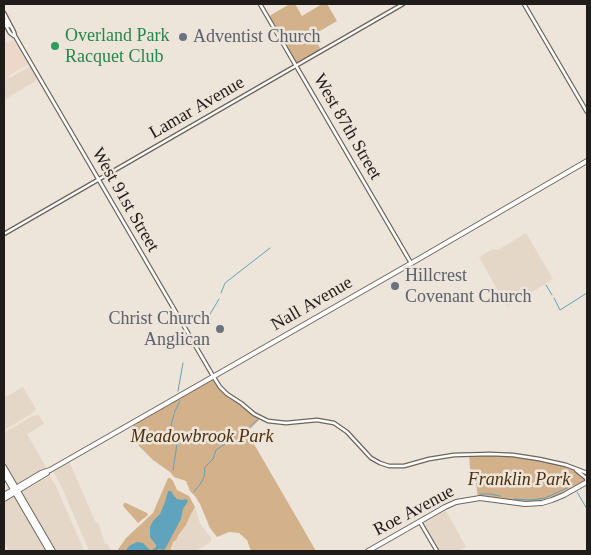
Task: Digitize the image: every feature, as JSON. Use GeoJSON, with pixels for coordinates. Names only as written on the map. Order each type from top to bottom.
{"type":"FeatureCollection","features":[{"type":"Feature","properties":{"kind":"main road","name":"Nall Avenue"},"geometry":{"type":"LineString","coordinates":[[4,497],[44,476],[50,470],[587,160]]}},
{"type":"Feature","properties":{"kind":"main road"},"geometry":{"type":"LineString","coordinates":[[4,467],[49,551]]}},
{"type":"Feature","properties":{"kind":"main road"},"geometry":{"type":"LineString","coordinates":[[4,474],[53,551]]}},
{"type":"Feature","properties":{"kind":"main road","name":"Roe Avenue"},"geometry":{"type":"LineString","coordinates":[[368,551],[450,504],[482,498],[521,504],[537,504],[559,497],[587,482]]}},
{"type":"Feature","properties":{"kind":"street","name":"West 87th Street"},"geometry":{"type":"LineString","coordinates":[[260,4],[411,263]]}},
{"type":"Feature","properties":{"kind":"street","name":"Lamar Avenue"},"geometry":{"type":"LineString","coordinates":[[4,234],[403,4]]}},
{"type":"Feature","properties":{"kind":"street"},"geometry":{"type":"LineString","coordinates":[[524,4],[587,112]]}},
{"type":"Feature","properties":{"kind":"street","name":"West 91st Street"},"geometry":{"type":"LineString","coordinates":[[4,18],[13,30],[213,376],[227,394],[257,416],[268,421],[281,423],[317,420],[334,423],[347,432],[371,458],[385,465],[401,466],[461,454],[490,454],[525,457],[552,462],[587,473]]}},
{"type":"Feature","properties":{"kind":"street","name":"West 91st Street"},"geometry":{"type":"LineString","coordinates":[[4,18],[10,33],[15,36]]}},
{"type":"Feature","properties":{"kind":"street"},"geometry":{"type":"LineString","coordinates":[[573,468],[586,478],[587,482]]}},
{"type":"Feature","properties":{"kind":"street"},"geometry":{"type":"LineString","coordinates":[[420,522],[437,551]]}},
{"type":"Feature","properties":{"kind":"shaded area"},"geometry":{"type":"Polygon","coordinates":[[[13,40],[29,64],[9,75],[9,78],[4,81],[4,43],[13,40]]]}},
{"type":"Feature","properties":{"kind":"shaded area"},"geometry":{"type":"Polygon","coordinates":[[[31,66],[37,80],[4,100],[4,81],[31,66]]]}},
{"type":"Feature","properties":{"kind":"shaded area"},"geometry":{"type":"Polygon","coordinates":[[[526,233],[553,279],[507,307],[479,257],[493,249],[500,249],[526,233]]]}},
{"type":"Feature","properties":{"kind":"shaded area"},"geometry":{"type":"Polygon","coordinates":[[[23,387],[36,409],[4,430],[4,398],[23,387]]]}},
{"type":"Feature","properties":{"kind":"shaded area"},"geometry":{"type":"Polygon","coordinates":[[[39,415],[44,424],[27,434],[47,469],[17,485],[4,464],[4,433],[32,416],[39,415]]]}},
{"type":"Feature","properties":{"kind":"shaded area"},"geometry":{"type":"Polygon","coordinates":[[[69,461],[96,523],[98,522],[105,544],[112,551],[89,551],[53,471],[69,461]]]}},
{"type":"Feature","properties":{"kind":"shaded area"},"geometry":{"type":"Polygon","coordinates":[[[50,476],[84,551],[56,551],[22,492],[50,476]]]}},
{"type":"Feature","properties":{"kind":"shaded area"},"geometry":{"type":"Polygon","coordinates":[[[13,495],[48,551],[9,551],[4,542],[4,500],[13,495]]]}},
{"type":"Feature","properties":{"kind":"shaded area"},"geometry":{"type":"Polygon","coordinates":[[[195,507],[200,523],[211,538],[211,542],[196,551],[170,551],[173,542],[186,525],[195,507]]]}},
{"type":"Feature","properties":{"kind":"shaded area"},"geometry":{"type":"Polygon","coordinates":[[[445,509],[466,547],[458,551],[439,551],[422,524],[422,522],[445,509]]]}},
{"type":"Feature","properties":{"kind":"green space"},"geometry":{"type":"Polygon","coordinates":[[[290,4],[295,4],[302,16],[322,4],[327,4],[337,21],[313,35],[321,50],[298,63],[270,17],[290,4]]]}},
{"type":"Feature","properties":{"kind":"green space","name":"Meadowbrook Park"},"geometry":{"type":"Polygon","coordinates":[[[211,380],[230,399],[260,419],[247,432],[316,551],[251,551],[247,540],[239,533],[229,532],[217,537],[210,528],[200,504],[190,491],[186,481],[174,477],[139,446],[131,429],[133,426],[211,380]]]}},
{"type":"Feature","properties":{"kind":"green space","name":"Franklin Park"},"geometry":{"type":"Polygon","coordinates":[[[469,454],[525,457],[558,464],[573,470],[586,480],[567,494],[537,504],[478,498],[476,483],[470,468],[469,454]]]}},
{"type":"Feature","properties":{"kind":"green space","name":"Meadowbrook Park"},"geometry":{"type":"Polygon","coordinates":[[[168,478],[173,481],[177,490],[189,496],[195,507],[186,525],[173,542],[170,551],[117,551],[126,538],[153,513],[168,478]]]}},
{"type":"Feature","properties":{"kind":"green space"},"geometry":{"type":"Polygon","coordinates":[[[124,503],[148,515],[138,523],[123,506],[124,503]]]}},
{"type":"Feature","properties":{"kind":"water"},"geometry":{"type":"Polygon","coordinates":[[[168,491],[171,491],[177,499],[186,499],[188,501],[165,549],[151,551],[156,545],[150,537],[150,527],[160,514],[168,491]]]}},
{"type":"Feature","properties":{"kind":"water"},"geometry":{"type":"Polygon","coordinates":[[[137,542],[143,543],[151,551],[126,551],[129,546],[137,542]]]}},
{"type":"Feature","properties":{"kind":"waterway"},"geometry":{"type":"LineString","coordinates":[[221,293],[225,283],[270,248]]}},
{"type":"Feature","properties":{"kind":"waterway"},"geometry":{"type":"LineString","coordinates":[[546,285],[552,295]]}},
{"type":"Feature","properties":{"kind":"waterway"},"geometry":{"type":"LineString","coordinates":[[554,298],[560,310],[587,293]]}},
{"type":"Feature","properties":{"kind":"waterway"},"geometry":{"type":"LineString","coordinates":[[206,321],[219,299]]}},
{"type":"Feature","properties":{"kind":"waterway"},"geometry":{"type":"LineString","coordinates":[[178,391],[183,363]]}},
{"type":"Feature","properties":{"kind":"waterway"},"geometry":{"type":"LineString","coordinates":[[173,470],[177,444],[171,425],[180,401]]}},
{"type":"Feature","properties":{"kind":"waterway"},"geometry":{"type":"LineString","coordinates":[[244,432],[257,420]]}},
{"type":"Feature","properties":{"kind":"waterway"},"geometry":{"type":"LineString","coordinates":[[194,492],[201,483],[205,467],[213,459],[216,450],[235,437]]}},
{"type":"Feature","properties":{"kind":"waterway"},"geometry":{"type":"LineString","coordinates":[[514,499],[531,500],[545,498],[569,487]]}},
{"type":"Feature","properties":{"kind":"waterway"},"geometry":{"type":"LineString","coordinates":[[577,492],[587,509]]}},
{"type":"Feature","properties":{"kind":"waterway"},"geometry":{"type":"LineString","coordinates":[[480,494],[500,496]]}},
{"type":"Feature","properties":{"kind":"place","name":"Adventist Church"},"geometry":{"type":"Point","coordinates":[183,37]}},
{"type":"Feature","properties":{"kind":"place","name":"Overland Park Racquet Club"},"geometry":{"type":"Point","coordinates":[55,46]}},
{"type":"Feature","properties":{"kind":"place","name":"Hillcrest Covenant Church"},"geometry":{"type":"Point","coordinates":[395,286]}},
{"type":"Feature","properties":{"kind":"place","name":"Christ Church Anglican"},"geometry":{"type":"Point","coordinates":[220,329]}}]}
